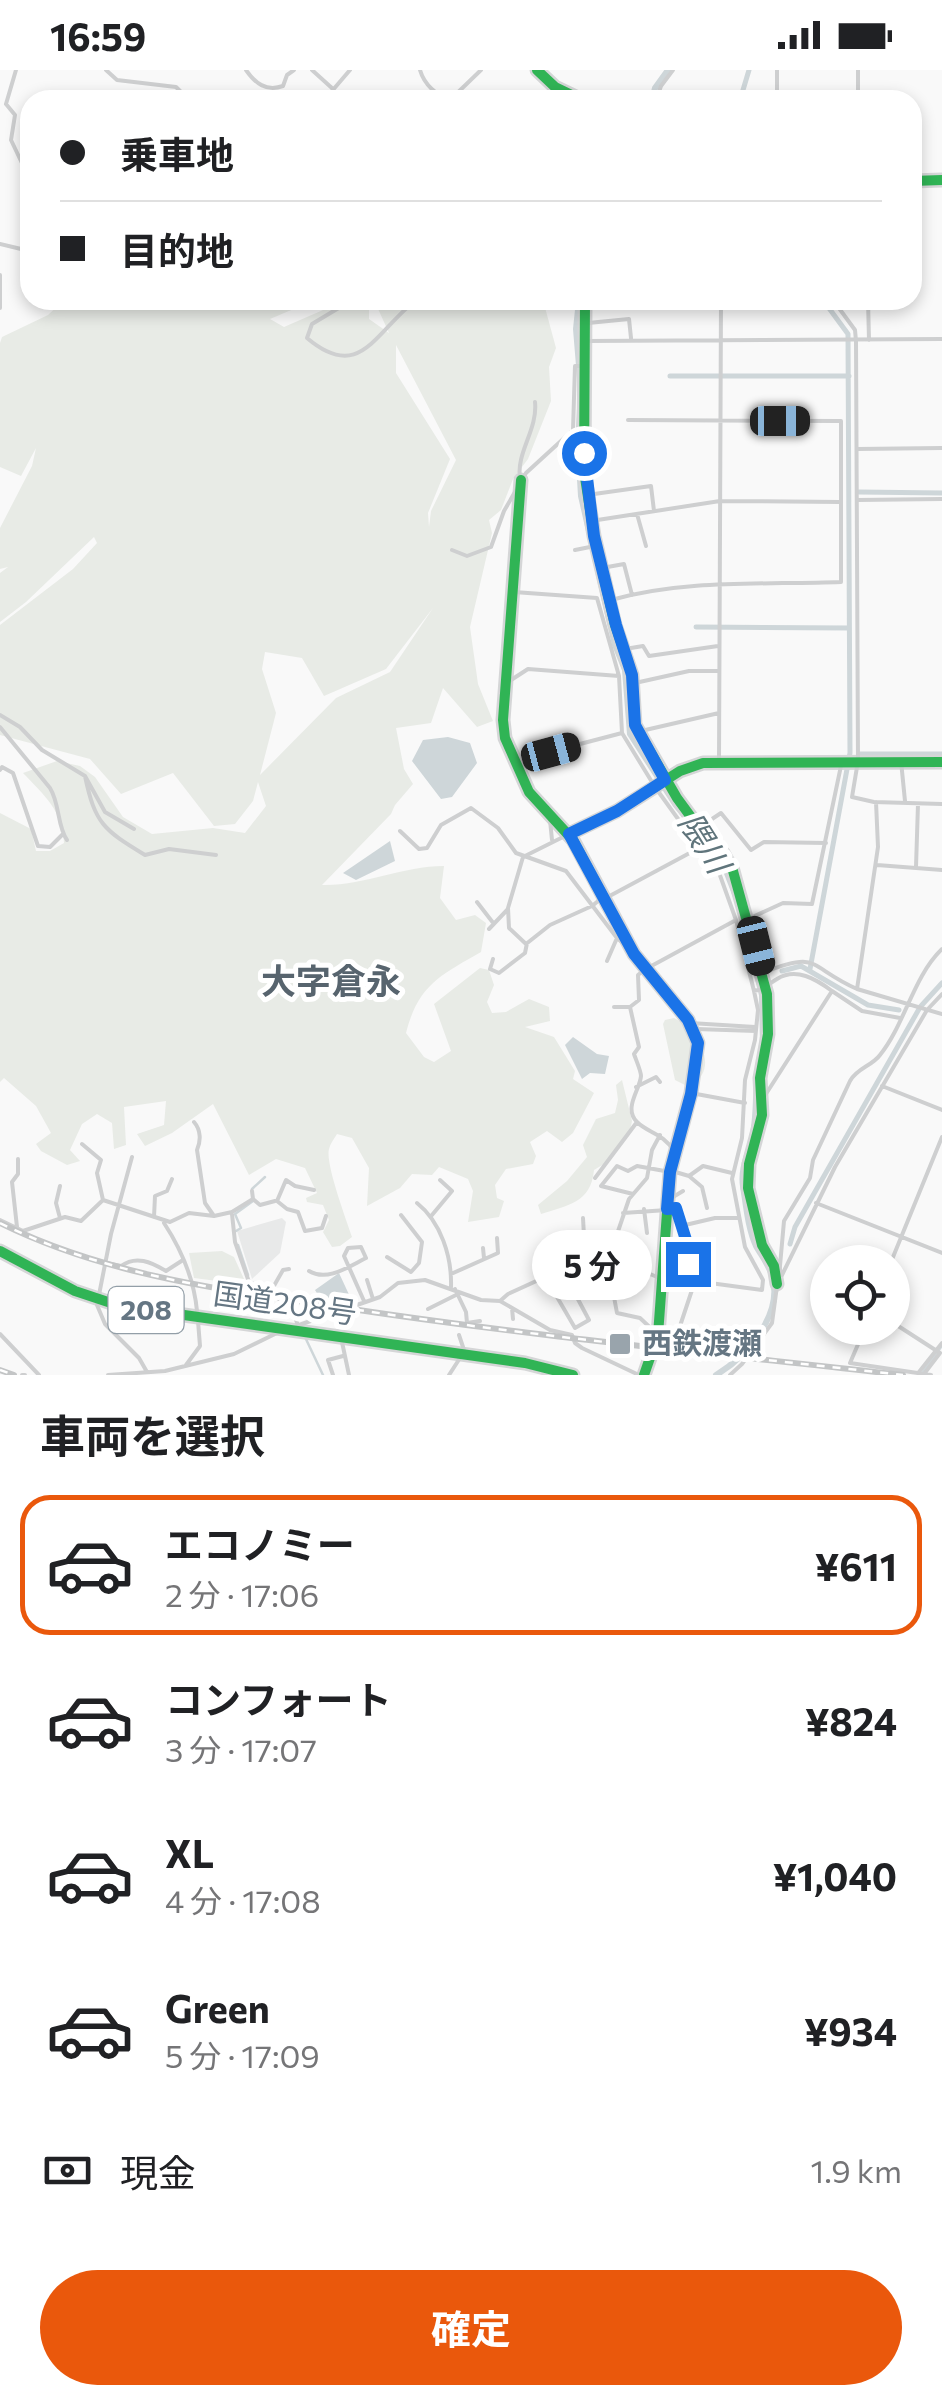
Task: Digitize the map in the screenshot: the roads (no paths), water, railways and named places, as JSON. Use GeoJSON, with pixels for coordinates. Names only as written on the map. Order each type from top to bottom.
{"type":"FeatureCollection","features":[{"type":"Feature","properties":{"kind":"main road"},"geometry":{"type":"LineString","coordinates":[[536,70],[562,90]]}},
{"type":"Feature","properties":{"kind":"main road"},"geometry":{"type":"LineString","coordinates":[[585,310],[584,471],[593,545],[625,649],[633,683],[637,732],[661,782],[728,862],[742,919],[762,973],[759,990],[768,1034],[760,1078],[761,1122],[742,1188],[762,1245],[774,1266],[777,1284]]}},
{"type":"Feature","properties":{"kind":"main road"},"geometry":{"type":"LineString","coordinates":[[520,482],[503,730],[532,798],[569,834],[621,939],[692,1026],[699,1050],[670,1171],[658,1338],[641,1375]]}},
{"type":"Feature","properties":{"kind":"main road"},"geometry":{"type":"LineString","coordinates":[[569,834],[693,766],[719,762],[942,762]]}},
{"type":"Feature","properties":{"kind":"main road","name":"国道208号"},"geometry":{"type":"LineString","coordinates":[[0,1251],[97,1300],[525,1363],[573,1375]]}},
{"type":"Feature","properties":{"kind":"street"},"geometry":{"type":"LineString","coordinates":[[16,70],[3,104],[15,115],[12,140],[20,158]]}},
{"type":"Feature","properties":{"kind":"street"},"geometry":{"type":"LineString","coordinates":[[106,70],[117,80],[179,90]]}},
{"type":"Feature","properties":{"kind":"street"},"geometry":{"type":"LineString","coordinates":[[246,70],[268,88],[283,86],[294,70]]}},
{"type":"Feature","properties":{"kind":"street"},"geometry":{"type":"LineString","coordinates":[[317,71],[334,89],[350,70]]}},
{"type":"Feature","properties":{"kind":"street"},"geometry":{"type":"LineString","coordinates":[[420,70],[424,81],[434,90]]}},
{"type":"Feature","properties":{"kind":"street"},"geometry":{"type":"LineString","coordinates":[[461,90],[481,70]]}},
{"type":"Feature","properties":{"kind":"street"},"geometry":{"type":"LineString","coordinates":[[0,275],[0,308]]}},
{"type":"Feature","properties":{"kind":"street"},"geometry":{"type":"LineString","coordinates":[[335,310],[312,324],[307,338],[325,354],[344,359],[373,343],[405,310]]}},
{"type":"Feature","properties":{"kind":"street"},"geometry":{"type":"LineString","coordinates":[[719,762],[721,310]]}},
{"type":"Feature","properties":{"kind":"street"},"geometry":{"type":"LineString","coordinates":[[840,310],[854,330],[856,341],[857,761],[852,797],[876,802],[942,804]]}},
{"type":"Feature","properties":{"kind":"street"},"geometry":{"type":"LineString","coordinates":[[868,310],[869,340]]}},
{"type":"Feature","properties":{"kind":"street"},"geometry":{"type":"LineString","coordinates":[[584,323],[628,319],[631,340]]}},
{"type":"Feature","properties":{"kind":"street"},"geometry":{"type":"LineString","coordinates":[[584,341],[942,339]]}},
{"type":"Feature","properties":{"kind":"street"},"geometry":{"type":"LineString","coordinates":[[452,550],[467,556],[492,548],[504,511],[520,482],[543,454],[573,430],[582,366]]}},
{"type":"Feature","properties":{"kind":"street"},"geometry":{"type":"LineString","coordinates":[[520,482],[519,468],[536,420],[535,402]]}},
{"type":"Feature","properties":{"kind":"street"},"geometry":{"type":"LineString","coordinates":[[610,600],[720,583],[841,582],[841,421],[628,420]]}},
{"type":"Feature","properties":{"kind":"street"},"geometry":{"type":"LineString","coordinates":[[857,450],[942,448]]}},
{"type":"Feature","properties":{"kind":"street"},"geometry":{"type":"LineString","coordinates":[[587,495],[651,486],[654,512]]}},
{"type":"Feature","properties":{"kind":"street"},"geometry":{"type":"LineString","coordinates":[[857,500],[942,499]]}},
{"type":"Feature","properties":{"kind":"street"},"geometry":{"type":"LineString","coordinates":[[592,521],[720,501],[840,502]]}},
{"type":"Feature","properties":{"kind":"street"},"geometry":{"type":"LineString","coordinates":[[637,514],[646,546]]}},
{"type":"Feature","properties":{"kind":"street"},"geometry":{"type":"LineString","coordinates":[[575,550],[593,545]]}},
{"type":"Feature","properties":{"kind":"street"},"geometry":{"type":"LineString","coordinates":[[602,568],[624,564],[632,594]]}},
{"type":"Feature","properties":{"kind":"street"},"geometry":{"type":"LineString","coordinates":[[514,592],[598,598],[619,676],[622,734],[661,782],[699,848],[717,867],[742,919],[759,990],[756,1029],[745,1080],[742,1138],[732,1173]]}},
{"type":"Feature","properties":{"kind":"street"},"geometry":{"type":"LineString","coordinates":[[625,649],[643,646],[649,656],[718,646]]}},
{"type":"Feature","properties":{"kind":"street"},"geometry":{"type":"LineString","coordinates":[[507,682],[528,669],[619,676]]}},
{"type":"Feature","properties":{"kind":"street"},"geometry":{"type":"LineString","coordinates":[[633,683],[689,671],[719,670]]}},
{"type":"Feature","properties":{"kind":"street"},"geometry":{"type":"LineString","coordinates":[[637,732],[720,713]]}},
{"type":"Feature","properties":{"kind":"street"},"geometry":{"type":"LineString","coordinates":[[0,716],[22,728],[42,750],[85,776],[105,812],[134,829]]}},
{"type":"Feature","properties":{"kind":"street"},"geometry":{"type":"LineString","coordinates":[[0,727],[54,795],[62,834],[67,840]]}},
{"type":"Feature","properties":{"kind":"street"},"geometry":{"type":"LineString","coordinates":[[0,737],[8,734]]}},
{"type":"Feature","properties":{"kind":"street"},"geometry":{"type":"LineString","coordinates":[[515,761],[622,734]]}},
{"type":"Feature","properties":{"kind":"street"},"geometry":{"type":"LineString","coordinates":[[614,1007],[630,1008],[639,1000],[638,975],[644,970],[742,919],[784,904],[812,904],[842,761]]}},
{"type":"Feature","properties":{"kind":"street"},"geometry":{"type":"LineString","coordinates":[[901,762],[905,802]]}},
{"type":"Feature","properties":{"kind":"street"},"geometry":{"type":"LineString","coordinates":[[0,770],[2,766],[13,773],[38,846],[50,847],[62,834]]}},
{"type":"Feature","properties":{"kind":"street"},"geometry":{"type":"LineString","coordinates":[[85,776],[100,824],[113,836],[145,855],[169,849],[216,855]]}},
{"type":"Feature","properties":{"kind":"street"},"geometry":{"type":"LineString","coordinates":[[857,989],[876,865],[876,802]]}},
{"type":"Feature","properties":{"kind":"street"},"geometry":{"type":"LineString","coordinates":[[916,867],[918,804]]}},
{"type":"Feature","properties":{"kind":"street"},"geometry":{"type":"LineString","coordinates":[[400,831],[419,849],[427,848],[442,824],[471,808],[498,828],[523,856],[566,871],[621,939],[607,960]]}},
{"type":"Feature","properties":{"kind":"street"},"geometry":{"type":"LineString","coordinates":[[700,827],[721,813],[751,850],[764,842],[826,842]]}},
{"type":"Feature","properties":{"kind":"street"},"geometry":{"type":"LineString","coordinates":[[550,815],[553,843]]}},
{"type":"Feature","properties":{"kind":"street"},"geometry":{"type":"LineString","coordinates":[[523,856],[569,834]]}},
{"type":"Feature","properties":{"kind":"street"},"geometry":{"type":"LineString","coordinates":[[493,959],[490,969],[499,972],[525,953],[527,943],[550,925],[699,848]]}},
{"type":"Feature","properties":{"kind":"street"},"geometry":{"type":"LineString","coordinates":[[523,856],[508,909],[509,928],[527,943]]}},
{"type":"Feature","properties":{"kind":"street"},"geometry":{"type":"LineString","coordinates":[[876,865],[942,870]]}},
{"type":"Feature","properties":{"kind":"street"},"geometry":{"type":"LineString","coordinates":[[477,902],[494,924]]}},
{"type":"Feature","properties":{"kind":"street"},"geometry":{"type":"LineString","coordinates":[[489,929],[508,909]]}},
{"type":"Feature","properties":{"kind":"street"},"geometry":{"type":"LineString","coordinates":[[730,1375],[772,1323],[784,1222],[810,1178],[813,1160],[853,1074],[880,1056],[911,1005],[924,974],[942,950]]}},
{"type":"Feature","properties":{"kind":"street"},"geometry":{"type":"LineString","coordinates":[[762,973],[792,961],[807,960],[857,989],[942,1014]]}},
{"type":"Feature","properties":{"kind":"street"},"geometry":{"type":"LineString","coordinates":[[775,968],[780,976]]}},
{"type":"Feature","properties":{"kind":"street"},"geometry":{"type":"LineString","coordinates":[[759,990],[780,976],[806,974],[862,1012],[900,1018]]}},
{"type":"Feature","properties":{"kind":"street"},"geometry":{"type":"LineString","coordinates":[[763,1099],[832,992]]}},
{"type":"Feature","properties":{"kind":"street"},"geometry":{"type":"LineString","coordinates":[[777,1284],[816,1203],[882,1086],[927,1010],[942,994]]}},
{"type":"Feature","properties":{"kind":"street"},"geometry":{"type":"LineString","coordinates":[[630,1008],[639,1047],[634,1054],[641,1075],[632,1100],[637,1122],[660,1136],[674,1153]]}},
{"type":"Feature","properties":{"kind":"street"},"geometry":{"type":"LineString","coordinates":[[692,1026],[756,1029]]}},
{"type":"Feature","properties":{"kind":"street"},"geometry":{"type":"LineString","coordinates":[[636,1087],[656,1077],[660,1082]]}},
{"type":"Feature","properties":{"kind":"street"},"geometry":{"type":"LineString","coordinates":[[882,1086],[942,1110]]}},
{"type":"Feature","properties":{"kind":"street"},"geometry":{"type":"LineString","coordinates":[[691,1094],[744,1104]]}},
{"type":"Feature","properties":{"kind":"street"},"geometry":{"type":"LineString","coordinates":[[194,1122],[199,1130],[196,1150],[204,1199],[214,1216]]}},
{"type":"Feature","properties":{"kind":"street"},"geometry":{"type":"LineString","coordinates":[[596,1178],[637,1122]]}},
{"type":"Feature","properties":{"kind":"street"},"geometry":{"type":"LineString","coordinates":[[500,1301],[615,1243],[623,1213],[647,1178],[652,1150],[660,1136]]}},
{"type":"Feature","properties":{"kind":"street"},"geometry":{"type":"LineString","coordinates":[[898,1245],[942,1137]]}},
{"type":"Feature","properties":{"kind":"street"},"geometry":{"type":"LineString","coordinates":[[82,1144],[102,1160],[97,1173],[103,1200]]}},
{"type":"Feature","properties":{"kind":"street"},"geometry":{"type":"LineString","coordinates":[[132,1158],[97,1300],[104,1324],[139,1358],[147,1372]]}},
{"type":"Feature","properties":{"kind":"street"},"geometry":{"type":"LineString","coordinates":[[18,1159],[18,1174],[12,1182],[18,1229]]}},
{"type":"Feature","properties":{"kind":"street"},"geometry":{"type":"LineString","coordinates":[[633,1194],[601,1186],[617,1166],[628,1171],[633,1166],[670,1171],[688,1176],[702,1187],[707,1208]]}},
{"type":"Feature","properties":{"kind":"street"},"geometry":{"type":"LineString","coordinates":[[688,1176],[702,1166],[732,1173],[742,1188],[739,1218],[746,1247],[763,1280],[762,1290],[694,1280]]}},
{"type":"Feature","properties":{"kind":"street"},"geometry":{"type":"LineString","coordinates":[[154,1217],[155,1196],[167,1192],[172,1179]]}},
{"type":"Feature","properties":{"kind":"street"},"geometry":{"type":"LineString","coordinates":[[277,1201],[287,1179],[295,1186],[314,1190]]}},
{"type":"Feature","properties":{"kind":"street"},"geometry":{"type":"LineString","coordinates":[[432,1215],[452,1192],[440,1180]]}},
{"type":"Feature","properties":{"kind":"street"},"geometry":{"type":"LineString","coordinates":[[60,1186],[56,1203],[60,1218]]}},
{"type":"Feature","properties":{"kind":"street"},"geometry":{"type":"LineString","coordinates":[[667,1206],[682,1190]]}},
{"type":"Feature","properties":{"kind":"street"},"geometry":{"type":"LineString","coordinates":[[252,1191],[253,1199],[260,1205],[277,1201]]}},
{"type":"Feature","properties":{"kind":"street"},"geometry":{"type":"LineString","coordinates":[[103,1200],[163,1221],[176,1221],[193,1213],[214,1216],[232,1212],[253,1199]]}},
{"type":"Feature","properties":{"kind":"street"},"geometry":{"type":"LineString","coordinates":[[1,1223],[23,1231],[60,1218],[82,1220],[103,1200]]}},
{"type":"Feature","properties":{"kind":"street"},"geometry":{"type":"LineString","coordinates":[[277,1201],[287,1210],[298,1212],[306,1231],[322,1228],[326,1216]]}},
{"type":"Feature","properties":{"kind":"street"},"geometry":{"type":"LineString","coordinates":[[418,1203],[432,1215],[443,1236],[454,1290],[466,1312],[467,1323],[480,1322]]}},
{"type":"Feature","properties":{"kind":"street"},"geometry":{"type":"LineString","coordinates":[[816,1203],[942,1253]]}},
{"type":"Feature","properties":{"kind":"street"},"geometry":{"type":"LineString","coordinates":[[583,1218],[584,1236],[614,1297],[617,1313],[640,1318],[658,1338],[674,1341],[694,1280],[676,1208],[623,1213]]}},
{"type":"Feature","properties":{"kind":"street"},"geometry":{"type":"LineString","coordinates":[[644,1210],[647,1233]]}},
{"type":"Feature","properties":{"kind":"street"},"geometry":{"type":"LineString","coordinates":[[232,1212],[235,1242],[249,1282],[271,1292],[290,1310],[301,1330],[373,1299],[398,1283],[414,1280],[481,1300],[500,1301],[550,1330],[572,1335],[582,1348],[641,1375]]}},
{"type":"Feature","properties":{"kind":"street"},"geometry":{"type":"LineString","coordinates":[[402,1215],[422,1242],[419,1263],[411,1272]]}},
{"type":"Feature","properties":{"kind":"street"},"geometry":{"type":"LineString","coordinates":[[681,1226],[715,1218],[739,1218]]}},
{"type":"Feature","properties":{"kind":"street"},"geometry":{"type":"LineString","coordinates":[[163,1221],[175,1237],[194,1287],[200,1346],[186,1365]]}},
{"type":"Feature","properties":{"kind":"street"},"geometry":{"type":"LineString","coordinates":[[450,1274],[500,1250],[497,1238]]}},
{"type":"Feature","properties":{"kind":"street"},"geometry":{"type":"LineString","coordinates":[[615,1243],[626,1255],[638,1249]]}},
{"type":"Feature","properties":{"kind":"street"},"geometry":{"type":"LineString","coordinates":[[309,1271],[325,1276],[349,1267],[366,1258],[360,1247],[348,1248],[344,1256],[349,1267],[364,1302]]}},
{"type":"Feature","properties":{"kind":"street"},"geometry":{"type":"LineString","coordinates":[[483,1248],[484,1258]]}},
{"type":"Feature","properties":{"kind":"street"},"geometry":{"type":"LineString","coordinates":[[388,1256],[411,1272],[414,1280]]}},
{"type":"Feature","properties":{"kind":"street"},"geometry":{"type":"LineString","coordinates":[[106,1263],[121,1266],[147,1260],[166,1271],[182,1260]]}},
{"type":"Feature","properties":{"kind":"street"},"geometry":{"type":"LineString","coordinates":[[638,1280],[680,1268],[683,1280]]}},
{"type":"Feature","properties":{"kind":"street"},"geometry":{"type":"LineString","coordinates":[[271,1292],[283,1270],[289,1269]]}},
{"type":"Feature","properties":{"kind":"street"},"geometry":{"type":"LineString","coordinates":[[662,1274],[675,1279]]}},
{"type":"Feature","properties":{"kind":"street"},"geometry":{"type":"LineString","coordinates":[[546,1278],[574,1328],[589,1320],[572,1288],[557,1297]]}},
{"type":"Feature","properties":{"kind":"street"},"geometry":{"type":"LineString","coordinates":[[367,1280],[373,1299]]}},
{"type":"Feature","properties":{"kind":"street"},"geometry":{"type":"LineString","coordinates":[[428,1309],[454,1290]]}},
{"type":"Feature","properties":{"kind":"street"},"geometry":{"type":"LineString","coordinates":[[290,1310],[300,1298]]}},
{"type":"Feature","properties":{"kind":"street"},"geometry":{"type":"LineString","coordinates":[[512,1308],[512,1318]]}},
{"type":"Feature","properties":{"kind":"street"},"geometry":{"type":"LineString","coordinates":[[108,1375],[147,1372],[234,1354],[284,1329]]}},
{"type":"Feature","properties":{"kind":"street"},"geometry":{"type":"LineString","coordinates":[[910,1333],[937,1350]]}},
{"type":"Feature","properties":{"kind":"street"},"geometry":{"type":"LineString","coordinates":[[0,1334],[39,1375]]}},
{"type":"Feature","properties":{"kind":"street"},"geometry":{"type":"LineString","coordinates":[[448,1375],[462,1354],[459,1335]]}},
{"type":"Feature","properties":{"kind":"street"},"geometry":{"type":"LineString","coordinates":[[343,1338],[340,1348],[349,1375]]}},
{"type":"Feature","properties":{"kind":"street"},"geometry":{"type":"LineString","coordinates":[[858,1345],[850,1364],[922,1374],[942,1343]]}},
{"type":"Feature","properties":{"kind":"street"},"geometry":{"type":"LineString","coordinates":[[333,1375],[328,1360],[343,1356]]}},
{"type":"Feature","properties":{"kind":"waterway","name":"隈川"},"geometry":{"type":"LineString","coordinates":[[654,90],[668,70]]}},
{"type":"Feature","properties":{"kind":"waterway"},"geometry":{"type":"LineString","coordinates":[[743,90],[749,70]]}},
{"type":"Feature","properties":{"kind":"waterway","name":"隈川"},"geometry":{"type":"LineString","coordinates":[[578,310],[581,496],[615,645],[625,670],[630,734],[675,804],[723,863],[740,907]]}},
{"type":"Feature","properties":{"kind":"waterway"},"geometry":{"type":"LineString","coordinates":[[810,969],[850,753],[848,334],[830,310]]}},
{"type":"Feature","properties":{"kind":"waterway"},"geometry":{"type":"LineString","coordinates":[[670,376],[719,376]]}},
{"type":"Feature","properties":{"kind":"waterway"},"geometry":{"type":"LineString","coordinates":[[722,376],[849,376]]}},
{"type":"Feature","properties":{"kind":"waterway"},"geometry":{"type":"LineString","coordinates":[[859,492],[942,493]]}},
{"type":"Feature","properties":{"kind":"waterway"},"geometry":{"type":"LineString","coordinates":[[696,627],[849,628]]}},
{"type":"Feature","properties":{"kind":"waterway"},"geometry":{"type":"LineString","coordinates":[[860,754],[942,754]]}},
{"type":"Feature","properties":{"kind":"waterway","name":"隈川"},"geometry":{"type":"LineString","coordinates":[[749,943],[762,995],[763,1044]]}},
{"type":"Feature","properties":{"kind":"waterway"},"geometry":{"type":"LineString","coordinates":[[782,971],[801,966],[868,1005],[899,1010]]}},
{"type":"Feature","properties":{"kind":"waterway"},"geometry":{"type":"LineString","coordinates":[[921,1006],[942,983]]}},
{"type":"Feature","properties":{"kind":"waterway"},"geometry":{"type":"LineString","coordinates":[[790,1244],[795,1227],[919,1009]]}},
{"type":"Feature","properties":{"kind":"waterway","name":"隈川"},"geometry":{"type":"LineString","coordinates":[[716,1375],[751,1345],[773,1303],[771,1273],[751,1232],[742,1179],[752,1140],[760,1057]]}},
{"type":"Feature","properties":{"kind":"waterway"},"geometry":{"type":"LineString","coordinates":[[236,1231],[241,1228],[235,1214],[253,1201],[252,1189],[265,1177]]}},
{"type":"Feature","properties":{"kind":"waterway"},"geometry":{"type":"LineString","coordinates":[[238,1245],[248,1275]]}},
{"type":"Feature","properties":{"kind":"waterway"},"geometry":{"type":"LineString","coordinates":[[251,1282],[279,1294]]}},
{"type":"Feature","properties":{"kind":"waterway"},"geometry":{"type":"LineString","coordinates":[[305,1337],[323,1375]]}},
{"type":"Feature","properties":{"kind":"waterway"},"geometry":{"type":"LineString","coordinates":[[922,1373],[941,1347]]}},
{"type":"Feature","properties":{"kind":"railway"},"geometry":{"type":"LineString","coordinates":[[0,1223],[83,1257],[212,1287],[484,1327],[903,1375]]}},
{"type":"Feature","properties":{"kind":"railway"},"geometry":{"type":"LineString","coordinates":[[0,1370],[14,1375]]}},
{"type":"Feature","properties":{"kind":"place","name":"西鉄渡瀬"},"geometry":{"type":"Point","coordinates":[620,1344]}},
{"type":"Feature","properties":{"kind":"district","name":"大字倉永"},"geometry":{"type":"Point","coordinates":[331,982]}}]}
